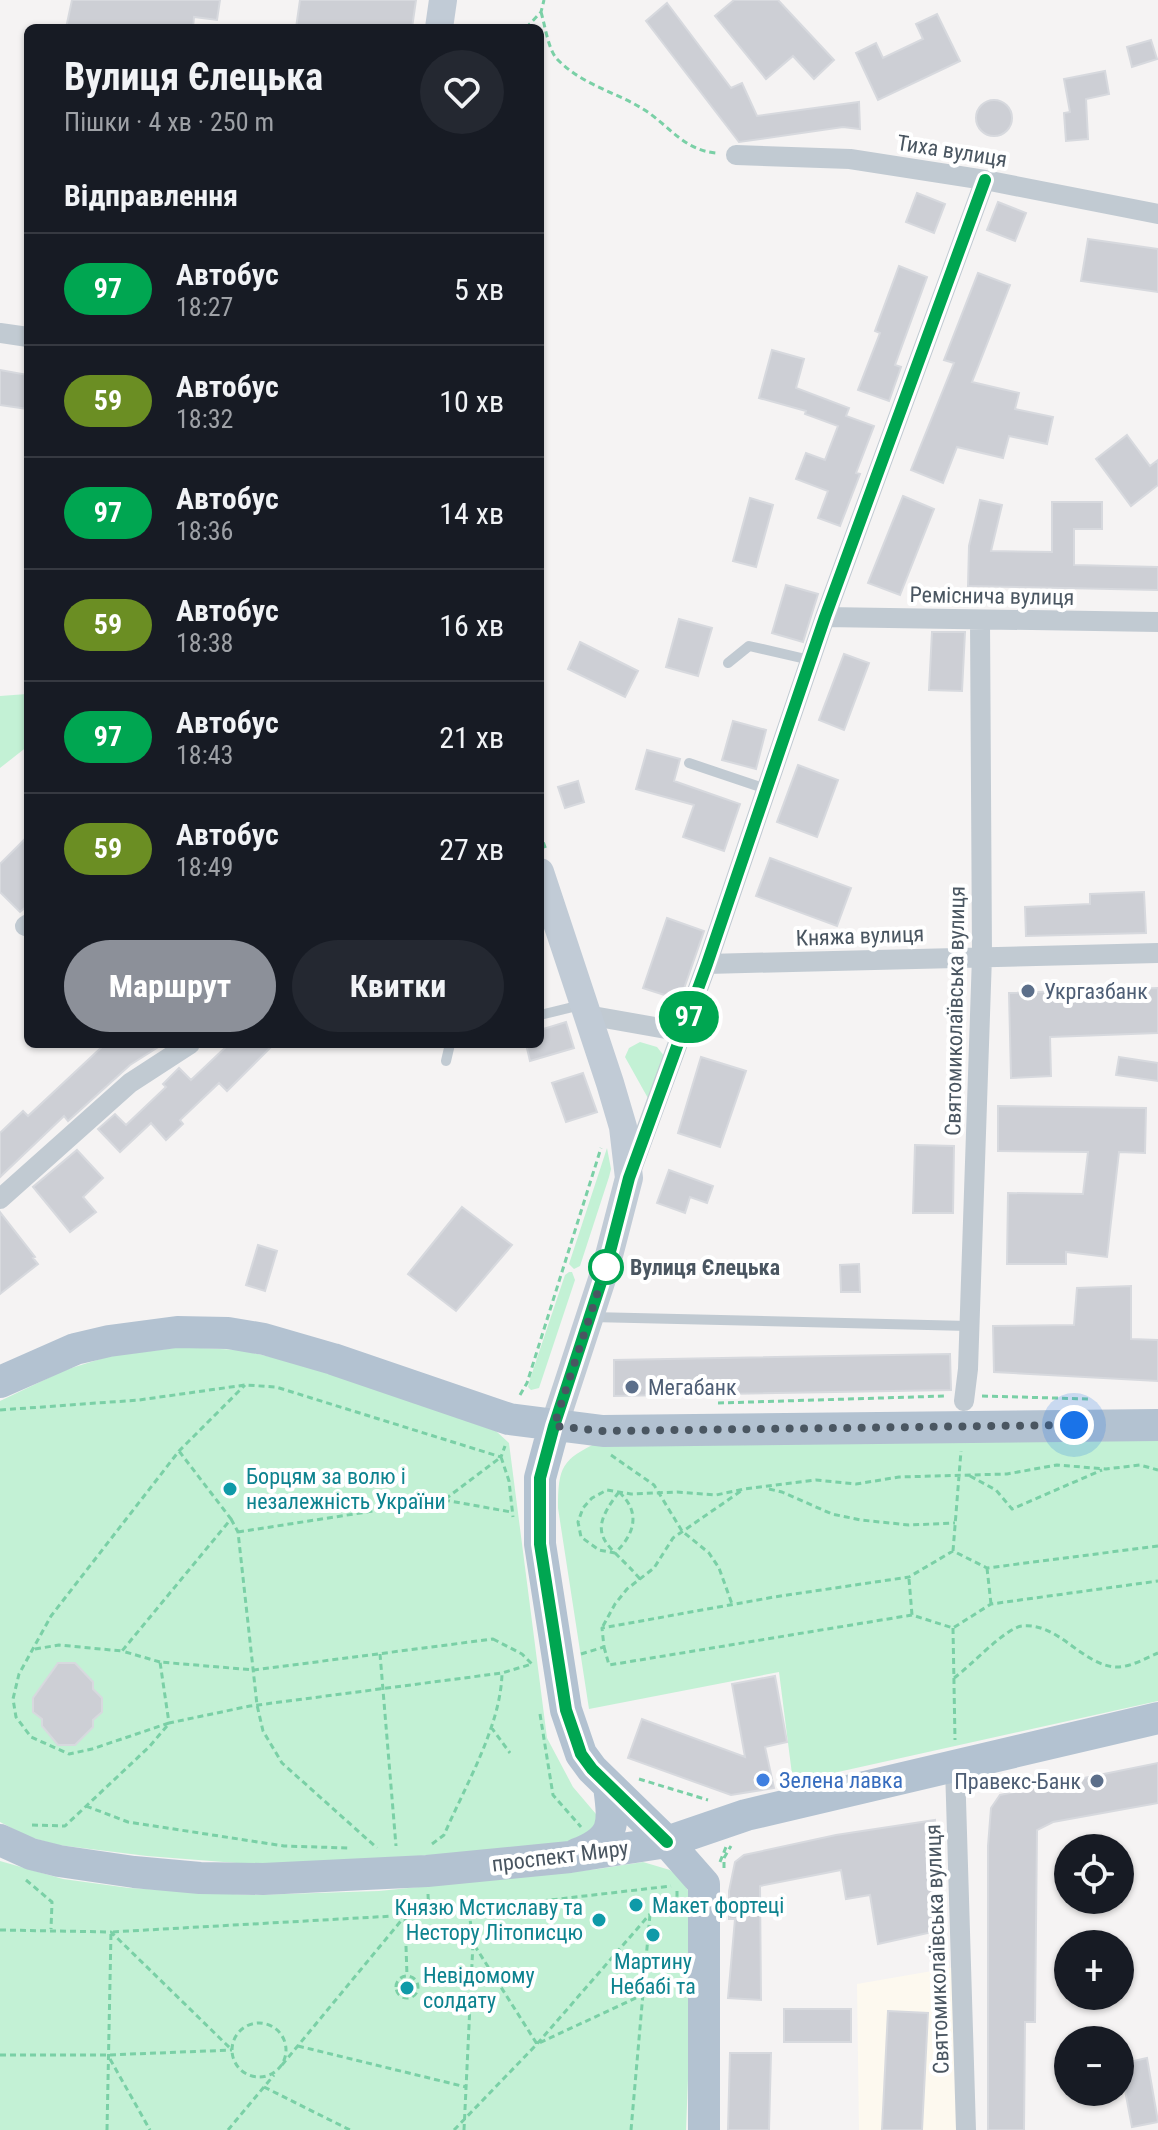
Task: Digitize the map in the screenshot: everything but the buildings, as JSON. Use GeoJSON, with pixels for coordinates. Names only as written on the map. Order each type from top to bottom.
{"type":"FeatureCollection","features":[{"type":"Feature","properties":{"kind":"main road"},"geometry":{"type":"LineString","coordinates":[[440,24],[443,0]]}},
{"type":"Feature","properties":{"kind":"main road"},"geometry":{"type":"LineString","coordinates":[[544,884],[623,1127],[629,1178],[606,1267],[540,1478],[540,1544],[554,1645],[566,1710],[578,1747],[592,1769],[619,1781],[667,1842],[712,1877]]}},
{"type":"Feature","properties":{"kind":"main road"},"geometry":{"type":"LineString","coordinates":[[0,1382],[75,1349],[109,1341],[177,1332],[228,1333],[264,1339],[333,1359],[509,1419],[603,1431],[1158,1425]]}},
{"type":"Feature","properties":{"kind":"main road","name":"проспект Миру"},"geometry":{"type":"LineString","coordinates":[[0,1840],[31,1854],[59,1861],[200,1878],[263,1879],[413,1872],[570,1857],[667,1842],[955,1755],[1158,1718]]}},
{"type":"Feature","properties":{"kind":"main road"},"geometry":{"type":"LineString","coordinates":[[570,1857],[597,1846],[607,1837],[619,1781]]}},
{"type":"Feature","properties":{"kind":"main road"},"geometry":{"type":"LineString","coordinates":[[704,2130],[712,1877],[718,1842],[734,1820]]}},
{"type":"Feature","properties":{"kind":"street","name":"Тиха вулиця"},"geometry":{"type":"LineString","coordinates":[[736,155],[850,159],[985,180],[1158,214]]}},
{"type":"Feature","properties":{"kind":"street"},"geometry":{"type":"LineString","coordinates":[[629,1178],[707,964],[825,617],[985,180]]}},
{"type":"Feature","properties":{"kind":"street"},"geometry":{"type":"LineString","coordinates":[[0,333],[24,336]]}},
{"type":"Feature","properties":{"kind":"street","name":"Реміснича вулиця"},"geometry":{"type":"LineString","coordinates":[[825,617],[1158,622]]}},
{"type":"Feature","properties":{"kind":"street","name":"Святомиколаївська вулиця"},"geometry":{"type":"LineString","coordinates":[[965,1399],[982,956],[980,620]]}},
{"type":"Feature","properties":{"kind":"street","name":"Княжа вулиця"},"geometry":{"type":"LineString","coordinates":[[707,964],[1158,953]]}},
{"type":"Feature","properties":{"kind":"street"},"geometry":{"type":"LineString","coordinates":[[585,1010],[683,1032]]}},
{"type":"Feature","properties":{"kind":"street"},"geometry":{"type":"LineString","coordinates":[[0,1199],[130,1083],[184,1048]]}},
{"type":"Feature","properties":{"kind":"street","name":"Святомиколаївська вулиця"},"geometry":{"type":"LineString","coordinates":[[955,1755],[966,2130]]}},
{"type":"Feature","properties":{"kind":"lane"},"geometry":{"type":"LineString","coordinates":[[728,663],[749,646],[810,660]]}},
{"type":"Feature","properties":{"kind":"lane"},"geometry":{"type":"LineString","coordinates":[[689,763],[766,789]]}},
{"type":"Feature","properties":{"kind":"lane"},"geometry":{"type":"LineString","coordinates":[[544,1015],[585,1010]]}},
{"type":"Feature","properties":{"kind":"lane"},"geometry":{"type":"LineString","coordinates":[[446,1061],[449,1048]]}},
{"type":"Feature","properties":{"kind":"lane"},"geometry":{"type":"LineString","coordinates":[[589,1317],[969,1326]]}},
{"type":"Feature","properties":{"kind":"path"},"geometry":{"type":"LineString","coordinates":[[530,24],[541,12],[544,0]]}},
{"type":"Feature","properties":{"kind":"path"},"geometry":{"type":"LineString","coordinates":[[541,12],[555,57],[594,87],[644,109],[676,137],[702,152],[736,155]]}},
{"type":"Feature","properties":{"kind":"path"},"geometry":{"type":"LineString","coordinates":[[514,1395],[523,1393],[527,1383],[601,1150],[602,1138]]}},
{"type":"Feature","properties":{"kind":"path"},"geometry":{"type":"LineString","coordinates":[[0,1410],[139,1400],[245,1385],[276,1387],[501,1457]]}},
{"type":"Feature","properties":{"kind":"path"},"geometry":{"type":"LineString","coordinates":[[35,1649],[59,1645],[122,1651],[160,1662],[254,1670],[493,1639],[522,1654],[532,1664],[502,1673],[257,1705],[169,1723],[69,1754],[31,1737],[16,1717],[13,1699],[19,1674],[51,1616],[179,1451],[245,1385]]}},
{"type":"Feature","properties":{"kind":"path"},"geometry":{"type":"LineString","coordinates":[[710,1403],[1099,1399]]}},
{"type":"Feature","properties":{"kind":"path"},"geometry":{"type":"LineString","coordinates":[[444,1500],[501,1457],[505,1446]]}},
{"type":"Feature","properties":{"kind":"path"},"geometry":{"type":"LineString","coordinates":[[603,1447],[618,1461],[645,1477],[659,1492],[682,1531],[709,1553],[719,1568],[732,1604]]}},
{"type":"Feature","properties":{"kind":"path"},"geometry":{"type":"LineString","coordinates":[[953,1551],[961,1449]]}},
{"type":"Feature","properties":{"kind":"path"},"geometry":{"type":"LineString","coordinates":[[179,1451],[238,1532],[257,1705],[263,1731],[282,1763],[378,1849]]}},
{"type":"Feature","properties":{"kind":"path"},"geometry":{"type":"LineString","coordinates":[[615,1553],[599,1550],[581,1537],[578,1522],[583,1508],[592,1498],[607,1490],[716,1495],[816,1480],[856,1484],[899,1477],[1007,1474],[1057,1465],[1106,1469],[1140,1465],[1158,1470]]}},
{"type":"Feature","properties":{"kind":"path"},"geometry":{"type":"LineString","coordinates":[[967,1475],[996,1490],[1012,1509],[1106,1469]]}},
{"type":"Feature","properties":{"kind":"path"},"geometry":{"type":"LineString","coordinates":[[765,1488],[782,1492],[832,1514],[861,1520],[909,1525],[955,1523]]}},
{"type":"Feature","properties":{"kind":"path"},"geometry":{"type":"LineString","coordinates":[[744,1489],[682,1531],[668,1545],[654,1568],[627,1589],[615,1604],[602,1628],[609,1665],[912,1615],[953,1628],[991,1604],[1158,1581]]}},
{"type":"Feature","properties":{"kind":"path"},"geometry":{"type":"LineString","coordinates":[[619,1492],[601,1517],[600,1532],[640,1579]]}},
{"type":"Feature","properties":{"kind":"path"},"geometry":{"type":"LineString","coordinates":[[615,1553],[634,1529],[634,1513],[619,1492]]}},
{"type":"Feature","properties":{"kind":"path"},"geometry":{"type":"LineString","coordinates":[[238,1532],[444,1500],[515,1511],[520,1526]]}},
{"type":"Feature","properties":{"kind":"path"},"geometry":{"type":"LineString","coordinates":[[122,1651],[231,1519]]}},
{"type":"Feature","properties":{"kind":"path"},"geometry":{"type":"LineString","coordinates":[[953,1551],[987,1568],[1158,1546]]}},
{"type":"Feature","properties":{"kind":"path"},"geometry":{"type":"LineString","coordinates":[[602,1628],[909,1577],[953,1551]]}},
{"type":"Feature","properties":{"kind":"path"},"geometry":{"type":"LineString","coordinates":[[987,1568],[991,1604]]}},
{"type":"Feature","properties":{"kind":"path"},"geometry":{"type":"LineString","coordinates":[[909,1577],[912,1615]]}},
{"type":"Feature","properties":{"kind":"path"},"geometry":{"type":"LineString","coordinates":[[954,1678],[985,1654],[1000,1636],[1021,1626],[1040,1629],[1099,1663],[1118,1667],[1158,1653]]}},
{"type":"Feature","properties":{"kind":"path"},"geometry":{"type":"LineString","coordinates":[[953,1628],[955,1755]]}},
{"type":"Feature","properties":{"kind":"path"},"geometry":{"type":"LineString","coordinates":[[577,1655],[604,1647]]}},
{"type":"Feature","properties":{"kind":"path"},"geometry":{"type":"LineString","coordinates":[[363,1849],[396,1850],[380,1654]]}},
{"type":"Feature","properties":{"kind":"path"},"geometry":{"type":"LineString","coordinates":[[28,1825],[65,1826],[149,1747],[169,1723],[160,1662]]}},
{"type":"Feature","properties":{"kind":"path"},"geometry":{"type":"LineString","coordinates":[[428,1848],[444,1835],[491,1727],[502,1691],[502,1673]]}},
{"type":"Feature","properties":{"kind":"path"},"geometry":{"type":"LineString","coordinates":[[544,1708],[549,1738]]}},
{"type":"Feature","properties":{"kind":"path"},"geometry":{"type":"LineString","coordinates":[[491,1727],[510,1753]]}},
{"type":"Feature","properties":{"kind":"path"},"geometry":{"type":"LineString","coordinates":[[619,1781],[734,1820],[727,1847],[712,1877]]}},
{"type":"Feature","properties":{"kind":"path"},"geometry":{"type":"LineString","coordinates":[[86,1806],[128,1822],[284,1846],[347,1848]]}},
{"type":"Feature","properties":{"kind":"path"},"geometry":{"type":"LineString","coordinates":[[24,1878],[52,1902],[51,1930]]}},
{"type":"Feature","properties":{"kind":"path"},"geometry":{"type":"LineString","coordinates":[[0,1930],[111,1932],[405,1916],[677,1885],[677,1899],[650,1914],[537,2044],[454,2130]]}},
{"type":"Feature","properties":{"kind":"path"},"geometry":{"type":"LineString","coordinates":[[428,1893],[429,1914]]}},
{"type":"Feature","properties":{"kind":"path"},"geometry":{"type":"LineString","coordinates":[[464,2130],[473,1943],[469,1910]]}},
{"type":"Feature","properties":{"kind":"path"},"geometry":{"type":"LineString","coordinates":[[631,2130],[650,1914]]}},
{"type":"Feature","properties":{"kind":"path"},"geometry":{"type":"LineString","coordinates":[[405,1916],[407,1976]]}},
{"type":"Feature","properties":{"kind":"path"},"geometry":{"type":"LineString","coordinates":[[228,2130],[405,1916]]}},
{"type":"Feature","properties":{"kind":"path"},"geometry":{"type":"LineString","coordinates":[[111,1932],[232,2050]]}},
{"type":"Feature","properties":{"kind":"path"},"geometry":{"type":"LineString","coordinates":[[107,2130],[111,1932]]}},
{"type":"Feature","properties":{"kind":"path"},"geometry":{"type":"LineString","coordinates":[[473,1943],[537,2044]]}},
{"type":"Feature","properties":{"kind":"path"},"geometry":{"type":"LineString","coordinates":[[407,1976],[415,1979],[418,1988],[414,1995],[407,1998],[400,1995],[396,1987],[399,1979],[407,1976]]}},
{"type":"Feature","properties":{"kind":"path"},"geometry":{"type":"LineString","coordinates":[[537,2044],[642,1995]]}},
{"type":"Feature","properties":{"kind":"path"},"geometry":{"type":"LineString","coordinates":[[277,2072],[260,2078],[251,2077],[237,2067],[232,2050],[234,2041],[245,2027],[263,2023],[272,2026],[284,2039],[286,2057],[282,2065]]}},
{"type":"Feature","properties":{"kind":"path"},"geometry":{"type":"LineString","coordinates":[[298,2046],[467,2087]]}},
{"type":"Feature","properties":{"kind":"path"},"geometry":{"type":"LineString","coordinates":[[0,2055],[232,2050]]}},
{"type":"Feature","properties":{"kind":"path"},"geometry":{"type":"LineString","coordinates":[[108,2055],[150,2130]]}},
{"type":"Feature","properties":{"kind":"path"},"geometry":{"type":"LineString","coordinates":[[264,2087],[350,2130]]}},
{"type":"Feature","properties":{"kind":"shaded area"},"geometry":{"type":"Polygon","coordinates":[[[955,1967],[960,2130],[859,2130],[857,1984],[955,1967]]]}},
{"type":"Feature","properties":{"kind":"green space"},"geometry":{"type":"Polygon","coordinates":[[[24,694],[24,749],[0,768],[0,696],[24,694]]]}},
{"type":"Feature","properties":{"kind":"green space"},"geometry":{"type":"Polygon","coordinates":[[[640,1042],[657,1047],[665,1057],[649,1100],[625,1057],[629,1048],[640,1042]]]}},
{"type":"Feature","properties":{"kind":"green space"},"geometry":{"type":"Polygon","coordinates":[[[607,1148],[611,1169],[609,1177],[580,1266],[574,1269],[569,1264],[607,1148]]]}},
{"type":"Feature","properties":{"kind":"green space"},"geometry":{"type":"Polygon","coordinates":[[[569,1272],[575,1280],[539,1388],[531,1390],[528,1387],[530,1379],[565,1275],[569,1272]]]}},
{"type":"Feature","properties":{"kind":"green space"},"geometry":{"type":"Polygon","coordinates":[[[182,1347],[239,1350],[313,1366],[496,1431],[509,1443],[547,1738],[573,1787],[596,1814],[599,1822],[593,1839],[544,1847],[277,1866],[147,1856],[58,1845],[29,1837],[0,1822],[0,1401],[65,1370],[110,1356],[182,1347]]]}},
{"type":"Feature","properties":{"kind":"green space"},"geometry":{"type":"Polygon","coordinates":[[[1158,1434],[1158,1701],[793,1782],[779,1672],[589,1709],[558,1494],[565,1466],[577,1454],[599,1442],[1158,1434]]]}},
{"type":"Feature","properties":{"kind":"green space"},"geometry":{"type":"Polygon","coordinates":[[[0,1861],[63,1879],[129,1888],[250,1895],[379,1891],[643,1862],[670,1870],[681,1879],[690,1894],[694,1926],[686,2130],[0,2130],[0,1861]]]}},
{"type":"Feature","properties":{"kind":"bus line","name":"97"},"geometry":{"type":"LineString","coordinates":[[667,1842],[592,1769],[581,1754],[566,1710],[557,1660],[540,1544],[540,1478],[606,1267],[629,1178],[707,964],[825,617],[985,180]]}},
{"type":"Feature","properties":{"kind":"place","name":"Укргазбанк"},"geometry":{"type":"Point","coordinates":[1028,991]}},
{"type":"Feature","properties":{"kind":"place","name":"Вулиця Єлецька"},"geometry":{"type":"Point","coordinates":[606,1267]}},
{"type":"Feature","properties":{"kind":"place","name":"Мегабанк"},"geometry":{"type":"Point","coordinates":[632,1387]}},
{"type":"Feature","properties":{"kind":"place","name":"Борцям за волю і незалежність України"},"geometry":{"type":"Point","coordinates":[230,1489]}},
{"type":"Feature","properties":{"kind":"place","name":"Зелена лавка"},"geometry":{"type":"Point","coordinates":[763,1780]}},
{"type":"Feature","properties":{"kind":"place","name":"Правекс-Банк"},"geometry":{"type":"Point","coordinates":[1097,1781]}},
{"type":"Feature","properties":{"kind":"place","name":"Макет фортеці"},"geometry":{"type":"Point","coordinates":[636,1905]}},
{"type":"Feature","properties":{"kind":"place","name":"Князю Мстиславу та Нестору Літописцю"},"geometry":{"type":"Point","coordinates":[599,1920]}},
{"type":"Feature","properties":{"kind":"place","name":"Мартину Небабі та"},"geometry":{"type":"Point","coordinates":[653,1935]}},
{"type":"Feature","properties":{"kind":"place","name":"Невідомому солдату"},"geometry":{"type":"Point","coordinates":[407,1988]}},
{"type":"Feature","properties":{"kind":"route"},"geometry":{"type":"LineString","coordinates":[[606,1267],[554,1426],[603,1431],[1074,1425]]}}]}
